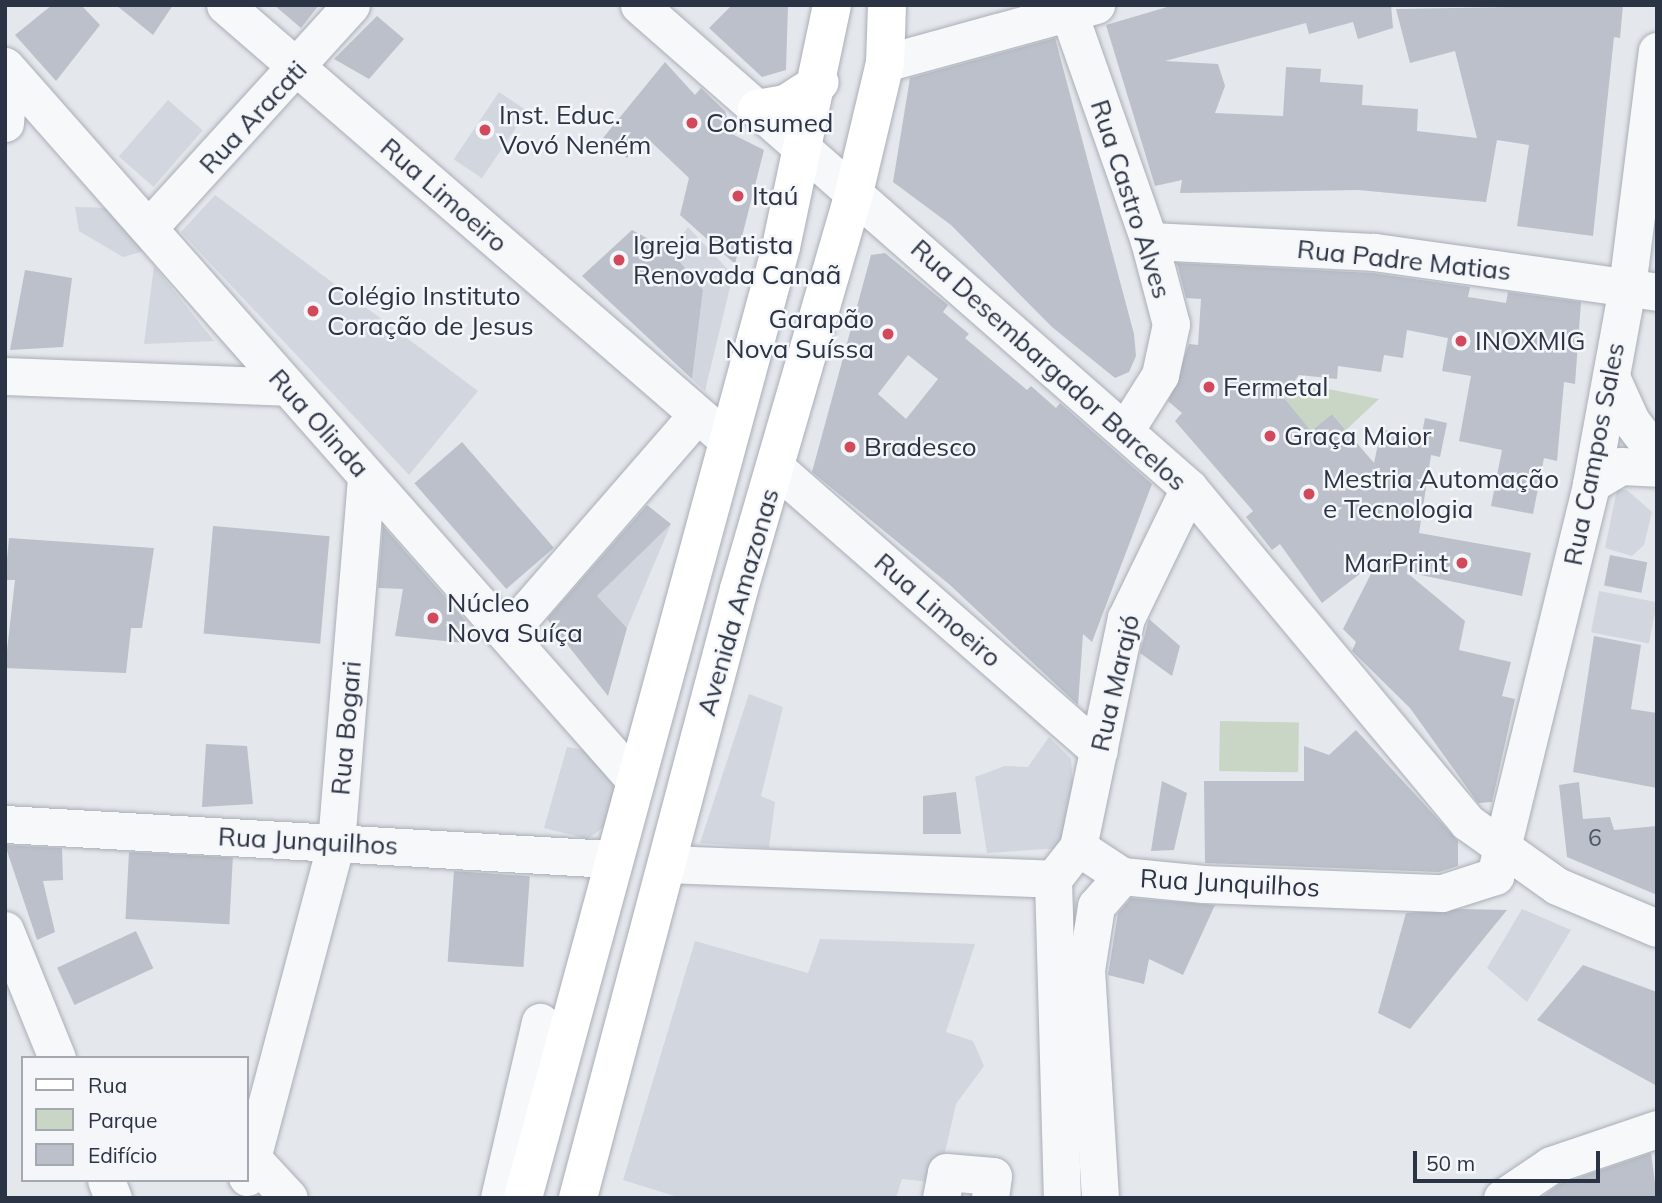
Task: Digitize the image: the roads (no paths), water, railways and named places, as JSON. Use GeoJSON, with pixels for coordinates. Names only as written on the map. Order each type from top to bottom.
{"type":"FeatureCollection","features":[{"type":"Feature","properties":{"kind":"main road","name":"Avenida Amazonas"},"geometry":{"type":"LineString","coordinates":[[523,1198],[611,859],[805,152],[820,82],[832,5]]}},
{"type":"Feature","properties":{"kind":"main road","name":"Avenida Amazonas"},"geometry":{"type":"LineString","coordinates":[[579,1198],[666,864],[854,193],[885,63],[887,5]]}},
{"type":"Feature","properties":{"kind":"main road"},"geometry":{"type":"LineString","coordinates":[[757,109],[786,104],[820,82]]}},
{"type":"Feature","properties":{"kind":"street","name":"Rua Limoeiro"},"geometry":{"type":"LineString","coordinates":[[225,5],[726,439]]}},
{"type":"Feature","properties":{"kind":"street","name":"Rua Aracati"},"geometry":{"type":"LineString","coordinates":[[151,225],[298,69],[351,5]]}},
{"type":"Feature","properties":{"kind":"street","name":"Rua Desembargador Barcelos"},"geometry":{"type":"LineString","coordinates":[[639,5],[1126,429],[1189,488],[1467,822],[1505,852],[1557,886],[1657,928]]}},
{"type":"Feature","properties":{"kind":"street"},"geometry":{"type":"LineString","coordinates":[[885,63],[1077,8]]}},
{"type":"Feature","properties":{"kind":"street","name":"Rua Castro Alves"},"geometry":{"type":"LineString","coordinates":[[1077,8],[1149,241],[1171,324],[1160,375],[1126,429]]}},
{"type":"Feature","properties":{"kind":"street","name":"Rua Campos Sales"},"geometry":{"type":"LineString","coordinates":[[1505,852],[1591,484],[1612,377],[1642,290],[1657,51]]}},
{"type":"Feature","properties":{"kind":"street"},"geometry":{"type":"LineString","coordinates":[[5,123],[7,69]]}},
{"type":"Feature","properties":{"kind":"street","name":"Rua Olinda"},"geometry":{"type":"LineString","coordinates":[[7,69],[151,225],[286,387],[509,631],[633,778]]}},
{"type":"Feature","properties":{"kind":"street","name":"Rua Padre Matias"},"geometry":{"type":"LineString","coordinates":[[1149,241],[1374,253],[1642,290]]}},
{"type":"Feature","properties":{"kind":"street"},"geometry":{"type":"LineString","coordinates":[[5,376],[286,387]]}},
{"type":"Feature","properties":{"kind":"street"},"geometry":{"type":"LineString","coordinates":[[1612,377],[1631,421],[1657,454]]}},
{"type":"Feature","properties":{"kind":"street"},"geometry":{"type":"LineString","coordinates":[[509,631],[697,415]]}},
{"type":"Feature","properties":{"kind":"street"},"geometry":{"type":"LineString","coordinates":[[1591,484],[1621,466],[1657,468]]}},
{"type":"Feature","properties":{"kind":"street","name":"Rua Limoeiro"},"geometry":{"type":"LineString","coordinates":[[776,468],[1099,751]]}},
{"type":"Feature","properties":{"kind":"street","name":"Rua Bogari"},"geometry":{"type":"LineString","coordinates":[[248,1172],[336,843],[366,476]]}},
{"type":"Feature","properties":{"kind":"street","name":"Rua Marajó"},"geometry":{"type":"LineString","coordinates":[[1078,848],[1126,618],[1189,488]]}},
{"type":"Feature","properties":{"kind":"street","name":"Rua Junquilhos"},"geometry":{"type":"LineString","coordinates":[[5,824],[611,859]]}},
{"type":"Feature","properties":{"kind":"street"},"geometry":{"type":"LineString","coordinates":[[1064,1198],[1053,879],[1078,848]]}},
{"type":"Feature","properties":{"kind":"street","name":"Rua Junquilhos"},"geometry":{"type":"LineString","coordinates":[[1078,848],[1122,876],[1442,893],[1495,876],[1505,852]]}},
{"type":"Feature","properties":{"kind":"street"},"geometry":{"type":"LineString","coordinates":[[666,864],[1053,879]]}},
{"type":"Feature","properties":{"kind":"street"},"geometry":{"type":"LineString","coordinates":[[1100,1198],[1088,1086],[1090,944],[1096,906],[1122,876]]}},
{"type":"Feature","properties":{"kind":"street"},"geometry":{"type":"LineString","coordinates":[[5,930],[56,1056]]}},
{"type":"Feature","properties":{"kind":"street"},"geometry":{"type":"LineString","coordinates":[[499,1198],[540,1022]]}},
{"type":"Feature","properties":{"kind":"street"},"geometry":{"type":"LineString","coordinates":[[1064,1198],[1088,1086]]}},
{"type":"Feature","properties":{"kind":"street"},"geometry":{"type":"LineString","coordinates":[[1502,1198],[1550,1165],[1657,1129]]}},
{"type":"Feature","properties":{"kind":"street"},"geometry":{"type":"LineString","coordinates":[[248,1172],[289,1198]]}},
{"type":"Feature","properties":{"kind":"street"},"geometry":{"type":"LineString","coordinates":[[941,1198],[946,1172],[993,1176],[990,1198]]}},
{"type":"Feature","properties":{"kind":"place","name":"Consumed"},"geometry":{"type":"Point","coordinates":[692,123]}},
{"type":"Feature","properties":{"kind":"place","name":"Inst. Educ. Vovó Neném"},"geometry":{"type":"Point","coordinates":[485,130]}},
{"type":"Feature","properties":{"kind":"place","name":"Itaú"},"geometry":{"type":"Point","coordinates":[738,196]}},
{"type":"Feature","properties":{"kind":"place","name":"Igreja Batista Renovada Canaã"},"geometry":{"type":"Point","coordinates":[619,260]}},
{"type":"Feature","properties":{"kind":"place","name":"Colégio Instituto Coração de Jesus"},"geometry":{"type":"Point","coordinates":[313,311]}},
{"type":"Feature","properties":{"kind":"place","name":"Garapão Nova Suíssa"},"geometry":{"type":"Point","coordinates":[888,334]}},
{"type":"Feature","properties":{"kind":"place","name":"INOXMIG"},"geometry":{"type":"Point","coordinates":[1461,341]}},
{"type":"Feature","properties":{"kind":"place","name":"Fermetal"},"geometry":{"type":"Point","coordinates":[1209,387]}},
{"type":"Feature","properties":{"kind":"place","name":"Graça Maior"},"geometry":{"type":"Point","coordinates":[1270,436]}},
{"type":"Feature","properties":{"kind":"place","name":"Bradesco"},"geometry":{"type":"Point","coordinates":[850,447]}},
{"type":"Feature","properties":{"kind":"place","name":"Mestria Automação e Tecnologia"},"geometry":{"type":"Point","coordinates":[1309,494]}},
{"type":"Feature","properties":{"kind":"place","name":"MarPrint"},"geometry":{"type":"Point","coordinates":[1462,563]}},
{"type":"Feature","properties":{"kind":"place","name":"Núcleo Nova Suíça"},"geometry":{"type":"Point","coordinates":[433,618]}}]}
